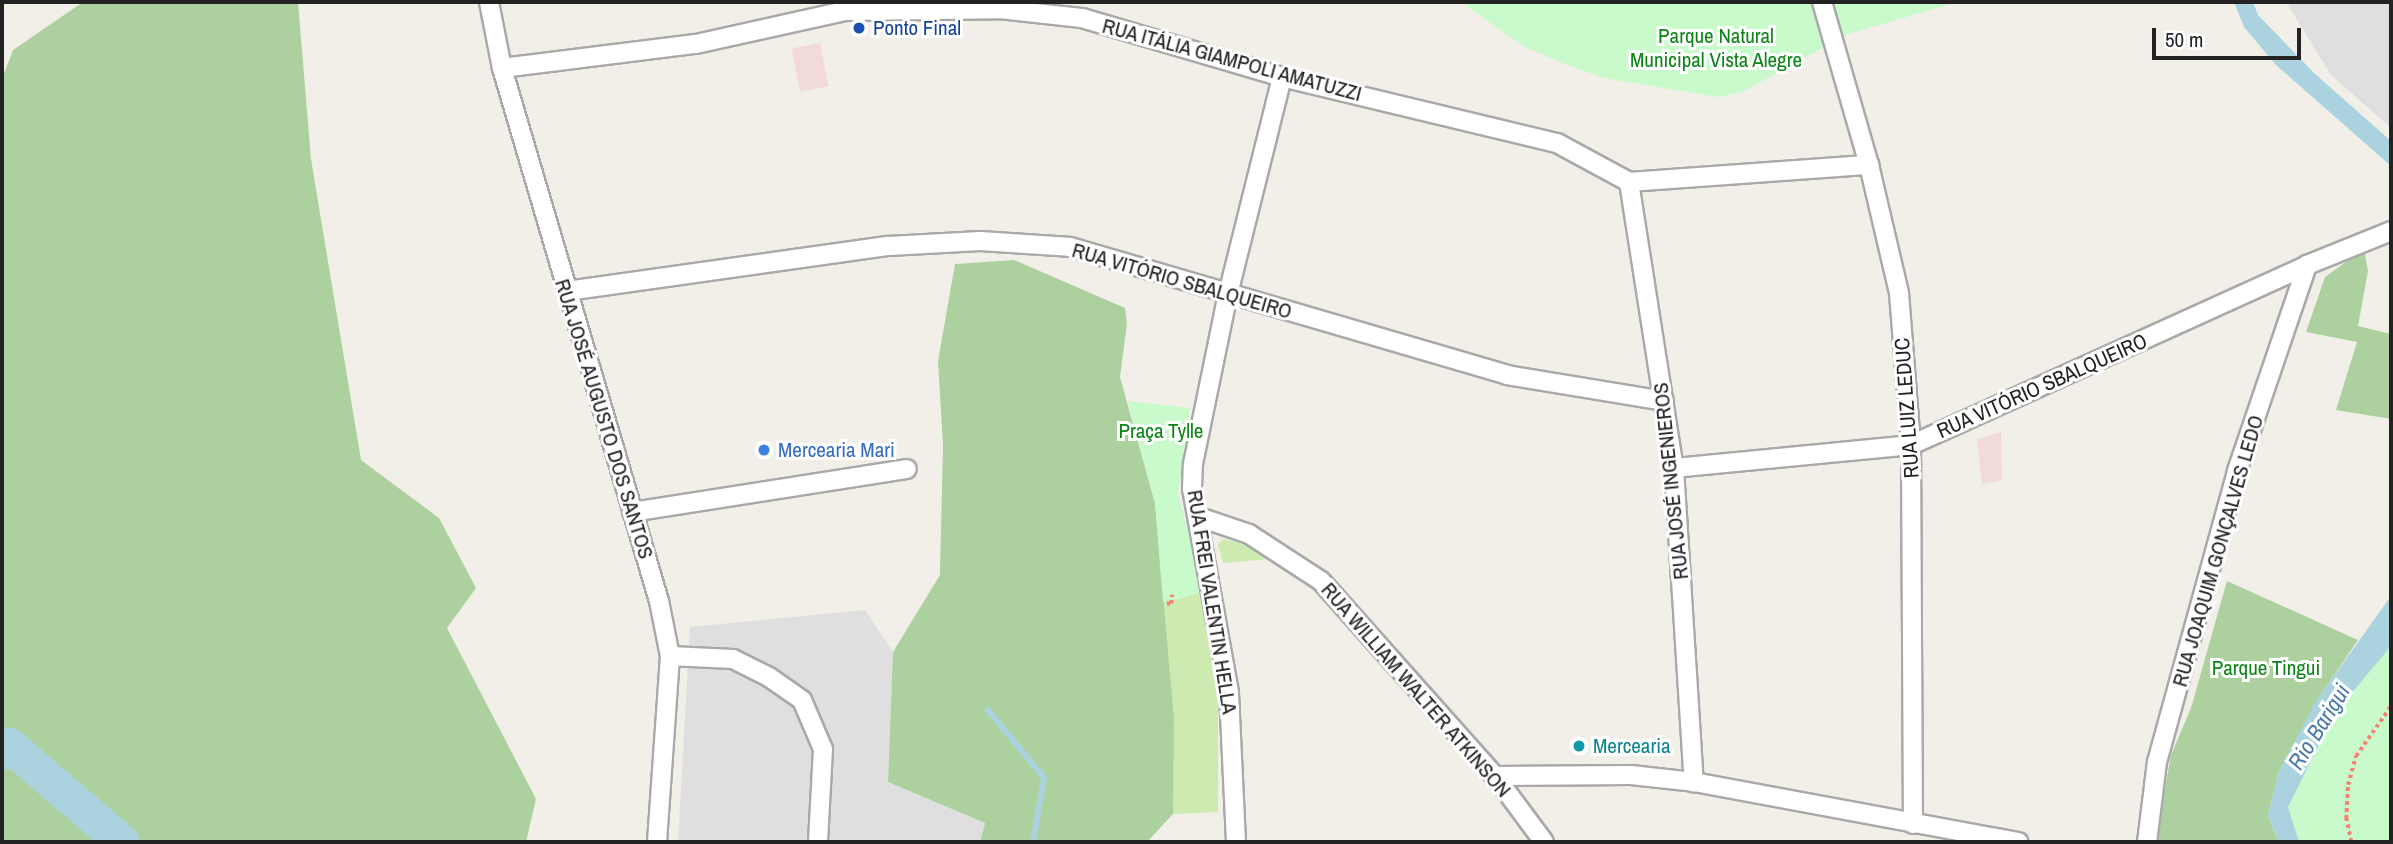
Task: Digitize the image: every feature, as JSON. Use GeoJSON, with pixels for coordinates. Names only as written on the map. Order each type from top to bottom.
{"type":"FeatureCollection","features":[{"type":"Feature","properties":{"kind":"street","name":"RUA JOSÉ AUGUSTO DOS SANTOS"},"geometry":{"type":"LineString","coordinates":[[489,2],[502,68],[632,512],[670,656],[657,842]]}},
{"type":"Feature","properties":{"kind":"street","name":"RUA LUIZ LEDUC"},"geometry":{"type":"LineString","coordinates":[[1822,2],[1869,165],[1899,293],[1912,445],[1913,824]]}},
{"type":"Feature","properties":{"kind":"street","name":"RUA ITÁLIA GIAMPOLI AMATUZZI"},"geometry":{"type":"LineString","coordinates":[[502,68],[696,44],[844,6],[1080,10],[1282,77],[1557,143],[1629,182]]}},
{"type":"Feature","properties":{"kind":"street","name":"RUA FREI VALENTIN HELLA"},"geometry":{"type":"LineString","coordinates":[[1236,842],[1229,692],[1192,489],[1194,464],[1228,293],[1282,77]]}},
{"type":"Feature","properties":{"kind":"street"},"geometry":{"type":"LineString","coordinates":[[1629,182],[1869,165]]}},
{"type":"Feature","properties":{"kind":"street","name":"RUA JOSÉ INGENIEROS"},"geometry":{"type":"LineString","coordinates":[[1629,182],[1674,468],[1694,782]]}},
{"type":"Feature","properties":{"kind":"street","name":"RUA VITÓRIO SBALQUEIRO"},"geometry":{"type":"LineString","coordinates":[[1674,468],[1912,445],[2307,265],[2391,231]]}},
{"type":"Feature","properties":{"kind":"street","name":"RUA VITÓRIO SBALQUEIRO"},"geometry":{"type":"LineString","coordinates":[[567,291],[889,246],[980,241],[1070,247],[1507,375],[1664,401]]}},
{"type":"Feature","properties":{"kind":"street","name":"RUA JOAQUIM GONÇALVES LEDO"},"geometry":{"type":"LineString","coordinates":[[2147,842],[2157,762],[2234,481],[2307,265]]}},
{"type":"Feature","properties":{"kind":"street"},"geometry":{"type":"LineString","coordinates":[[632,512],[907,469]]}},
{"type":"Feature","properties":{"kind":"street","name":"RUA WILLIAM WALTER ATKINSON"},"geometry":{"type":"LineString","coordinates":[[1199,517],[1249,534],[1321,581],[1495,776],[1544,842]]}},
{"type":"Feature","properties":{"kind":"street"},"geometry":{"type":"LineString","coordinates":[[670,656],[733,659],[769,677],[802,700],[823,749],[818,842]]}},
{"type":"Feature","properties":{"kind":"street"},"geometry":{"type":"LineString","coordinates":[[1495,776],[1631,775],[1694,782],[2019,842]]}},
{"type":"Feature","properties":{"kind":"path"},"geometry":{"type":"LineString","coordinates":[[1167,603],[1171,604],[1172,595]]}},
{"type":"Feature","properties":{"kind":"path"},"geometry":{"type":"LineString","coordinates":[[2351,842],[2346,819],[2348,786],[2356,756],[2391,706]]}},
{"type":"Feature","properties":{"kind":"shaded area"},"geometry":{"type":"Polygon","coordinates":[[[2286,2],[2391,2],[2391,128],[2331,75],[2286,2]]]}},
{"type":"Feature","properties":{"kind":"shaded area"},"geometry":{"type":"Polygon","coordinates":[[[820,43],[828,86],[800,92],[792,49],[820,43]]]}},
{"type":"Feature","properties":{"kind":"shaded area"},"geometry":{"type":"Polygon","coordinates":[[[2001,432],[2002,480],[1982,484],[1977,439],[2001,432]]]}},
{"type":"Feature","properties":{"kind":"shaded area"},"geometry":{"type":"Polygon","coordinates":[[[865,610],[893,652],[888,782],[985,823],[980,842],[678,842],[690,627],[865,610]]]}},
{"type":"Feature","properties":{"kind":"green space"},"geometry":{"type":"Polygon","coordinates":[[[83,2],[298,2],[311,159],[361,460],[439,518],[476,588],[447,628],[536,799],[526,842],[2,842],[2,79],[13,50],[83,2]]]}},
{"type":"Feature","properties":{"kind":"green space","name":"Parque Natural Municipal Vista Alegre"},"geometry":{"type":"Polygon","coordinates":[[[1461,2],[1958,2],[1848,34],[1742,92],[1718,97],[1604,78],[1572,67],[1523,46],[1461,2]]]}},
{"type":"Feature","properties":{"kind":"green space"},"geometry":{"type":"Polygon","coordinates":[[[2364,249],[2368,271],[2358,326],[2391,334],[2391,419],[2336,410],[2357,342],[2306,332],[2325,277],[2364,249]]]}},
{"type":"Feature","properties":{"kind":"green space"},"geometry":{"type":"Polygon","coordinates":[[[1014,260],[1125,308],[1127,323],[1120,377],[1155,503],[1174,720],[1173,814],[1147,842],[980,842],[985,823],[888,782],[893,652],[940,575],[943,445],[938,361],[955,264],[1014,260]]]}},
{"type":"Feature","properties":{"kind":"green space","name":"Praça Tylle"},"geometry":{"type":"Polygon","coordinates":[[[1128,401],[1190,408],[1178,494],[1204,592],[1163,602],[1155,503],[1128,401]]]}},
{"type":"Feature","properties":{"kind":"green space"},"geometry":{"type":"Polygon","coordinates":[[[1223,539],[1237,542],[1273,559],[1223,563],[1218,544],[1223,539]]]}},
{"type":"Feature","properties":{"kind":"green space","name":"Parque Tingui"},"geometry":{"type":"Polygon","coordinates":[[[2227,581],[2358,640],[2316,702],[2268,816],[2279,842],[2155,842],[2171,755],[2191,708],[2227,581]]]}},
{"type":"Feature","properties":{"kind":"green space"},"geometry":{"type":"Polygon","coordinates":[[[1204,592],[1218,691],[1218,812],[1173,814],[1163,602],[1204,592]]]}},
{"type":"Feature","properties":{"kind":"green space","name":"Parque Tingui"},"geometry":{"type":"Polygon","coordinates":[[[2391,596],[2391,842],[2279,842],[2268,816],[2279,771],[2316,702],[2391,596]]]}},
{"type":"Feature","properties":{"kind":"water"},"geometry":{"type":"Polygon","coordinates":[[[2234,2],[2253,2],[2258,15],[2314,73],[2391,141],[2391,166],[2276,65],[2244,27],[2234,2]]]}},
{"type":"Feature","properties":{"kind":"water","name":"Rio Barigui"},"geometry":{"type":"Polygon","coordinates":[[[2391,596],[2391,646],[2335,713],[2288,807],[2299,842],[2279,842],[2268,816],[2279,771],[2316,701],[2391,596]]]}},
{"type":"Feature","properties":{"kind":"waterway"},"geometry":{"type":"LineString","coordinates":[[988,710],[1044,778],[1033,842]]}},
{"type":"Feature","properties":{"kind":"waterway"},"geometry":{"type":"LineString","coordinates":[[2,752],[9,745],[122,842]]}},
{"type":"Feature","properties":{"kind":"place","name":"Ponto Final"},"geometry":{"type":"Point","coordinates":[859,28]}},
{"type":"Feature","properties":{"kind":"place","name":"Mercearia Mari"},"geometry":{"type":"Point","coordinates":[764,450]}},
{"type":"Feature","properties":{"kind":"place","name":"Mercearia"},"geometry":{"type":"Point","coordinates":[1579,746]}}]}
